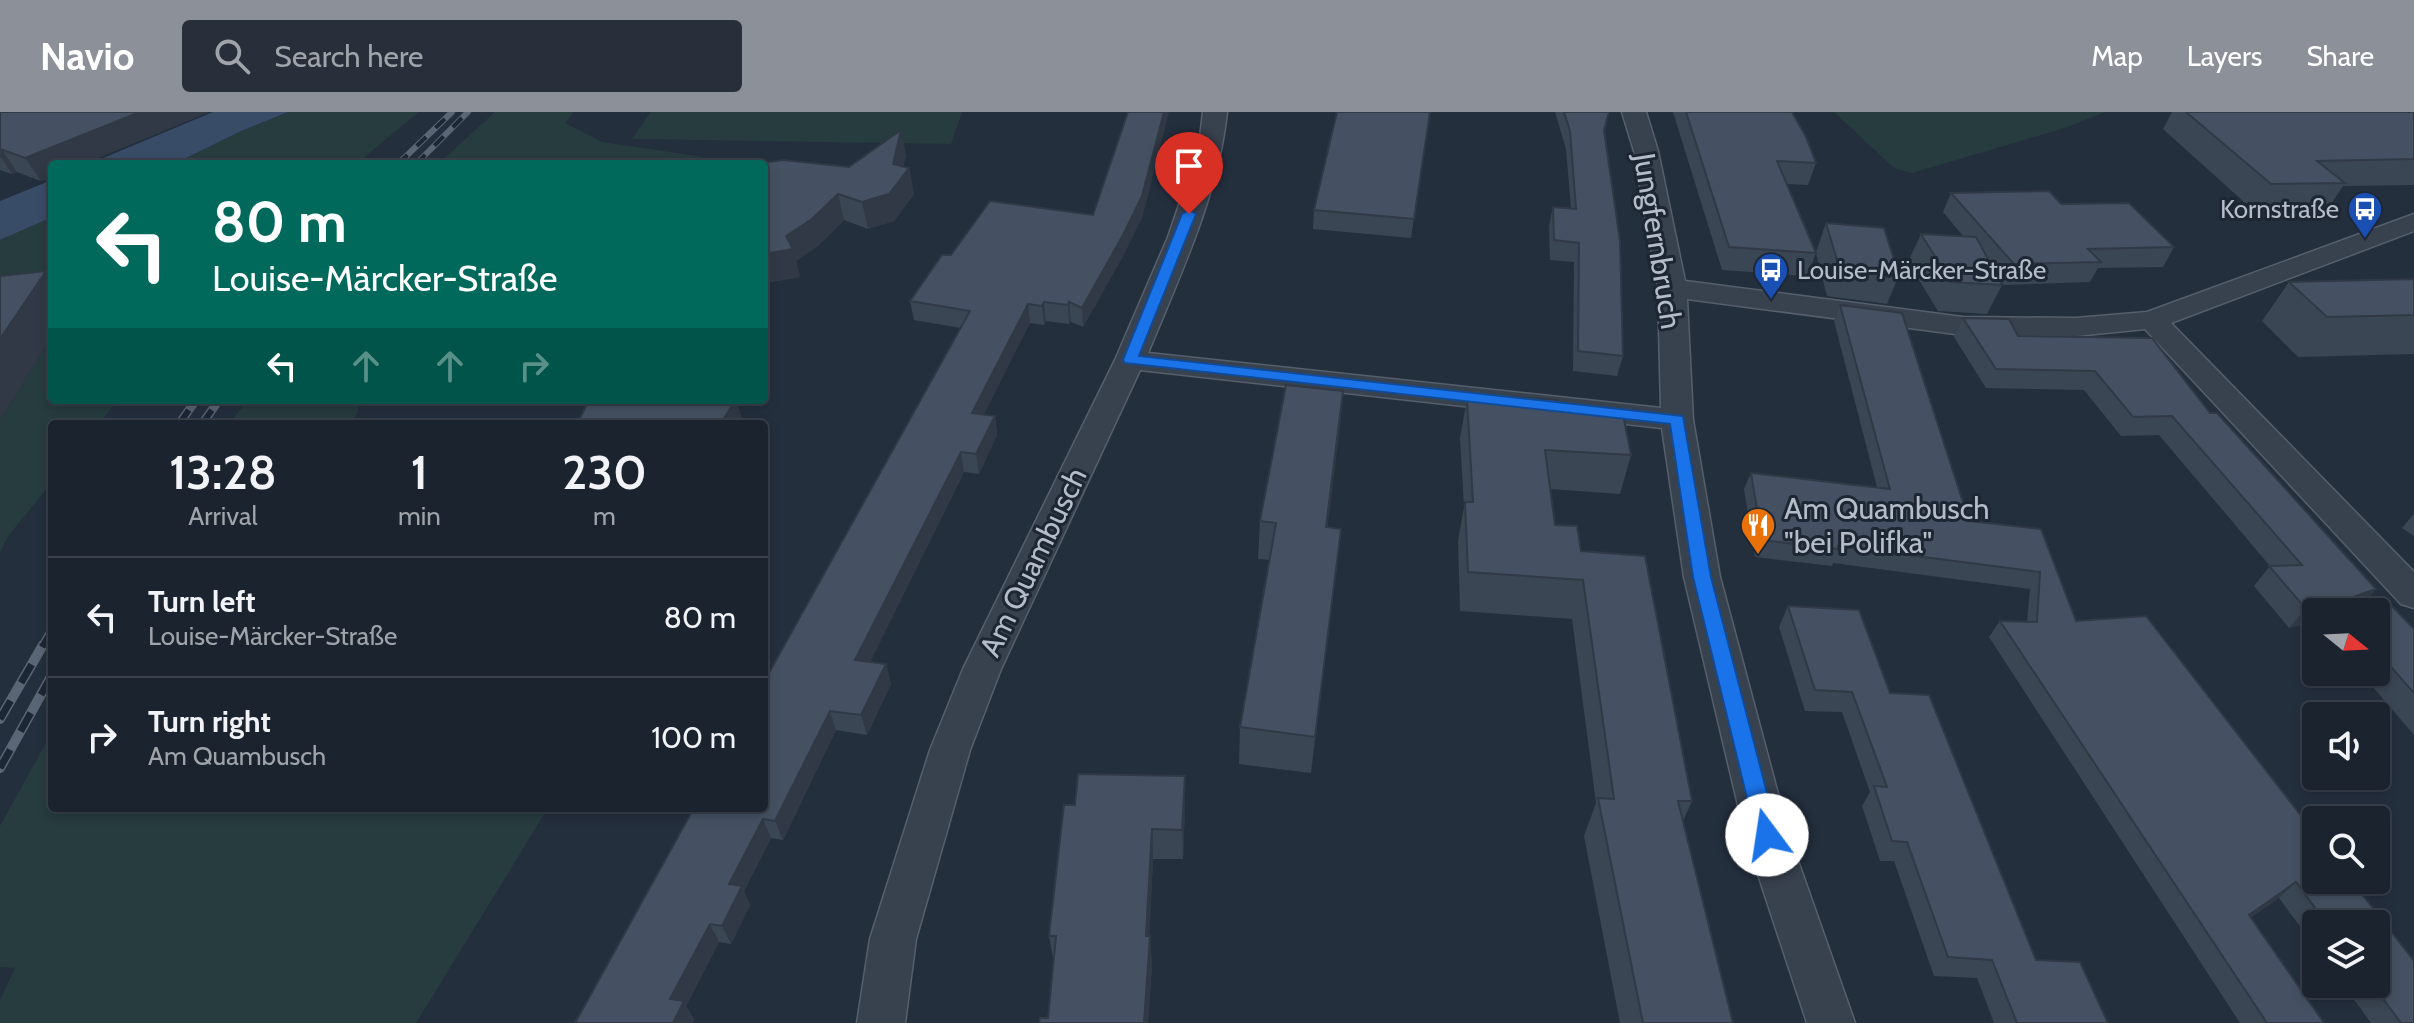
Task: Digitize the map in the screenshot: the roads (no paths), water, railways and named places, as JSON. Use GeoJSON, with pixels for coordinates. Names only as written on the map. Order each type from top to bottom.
{"type":"FeatureCollection","features":[{"type":"Feature","properties":{"kind":"street","name":"Am Quambusch"},"geometry":{"type":"LineString","coordinates":[[881,1023],[893,939],[950,750],[982,669],[1130,360],[1182,237],[1211,146],[1215,112]]}},
{"type":"Feature","properties":{"kind":"street","name":"Jungfernbruch"},"geometry":{"type":"LineString","coordinates":[[1634,112],[1646,151],[1672,288],[1677,420],[1702,577],[1767,835],[1831,1023]]}},
{"type":"Feature","properties":{"kind":"street"},"geometry":{"type":"LineString","coordinates":[[1672,288],[1963,326],[2076,327],[2152,320],[2414,222]]}},
{"type":"Feature","properties":{"kind":"street"},"geometry":{"type":"LineString","coordinates":[[2152,320],[2414,595]]}},
{"type":"Feature","properties":{"kind":"street"},"geometry":{"type":"LineString","coordinates":[[1130,360],[1677,420]]}},
{"type":"Feature","properties":{"kind":"water"},"geometry":{"type":"Polygon","coordinates":[[[213,112],[288,112],[182,160],[99,160],[213,112]]]}},
{"type":"Feature","properties":{"kind":"water"},"geometry":{"type":"Polygon","coordinates":[[[48,182],[48,219],[0,240],[0,201],[48,182]]]}},
{"type":"Feature","properties":{"kind":"railway"},"geometry":{"type":"LineString","coordinates":[[402,160],[452,112]]}},
{"type":"Feature","properties":{"kind":"railway"},"geometry":{"type":"LineString","coordinates":[[420,160],[468,112]]}},
{"type":"Feature","properties":{"kind":"railway"},"geometry":{"type":"LineString","coordinates":[[182,420],[193,404]]}},
{"type":"Feature","properties":{"kind":"railway"},"geometry":{"type":"LineString","coordinates":[[205,420],[216,404]]}},
{"type":"Feature","properties":{"kind":"railway"},"geometry":{"type":"LineString","coordinates":[[42,647],[48,637]]}},
{"type":"Feature","properties":{"kind":"railway"},"geometry":{"type":"LineString","coordinates":[[0,719],[43,645]]}},
{"type":"Feature","properties":{"kind":"railway"},"geometry":{"type":"LineString","coordinates":[[0,768],[48,682]]}},
{"type":"Feature","properties":{"kind":"place","name":"Kornstraße"},"geometry":{"type":"Point","coordinates":[2365,240]}},
{"type":"Feature","properties":{"kind":"place","name":"Louise-Märcker-Straße"},"geometry":{"type":"Point","coordinates":[1771,301]}},
{"type":"Feature","properties":{"kind":"place","name":"Am Quambusch \"bei Polifka\""},"geometry":{"type":"Point","coordinates":[1758,556]}}]}
